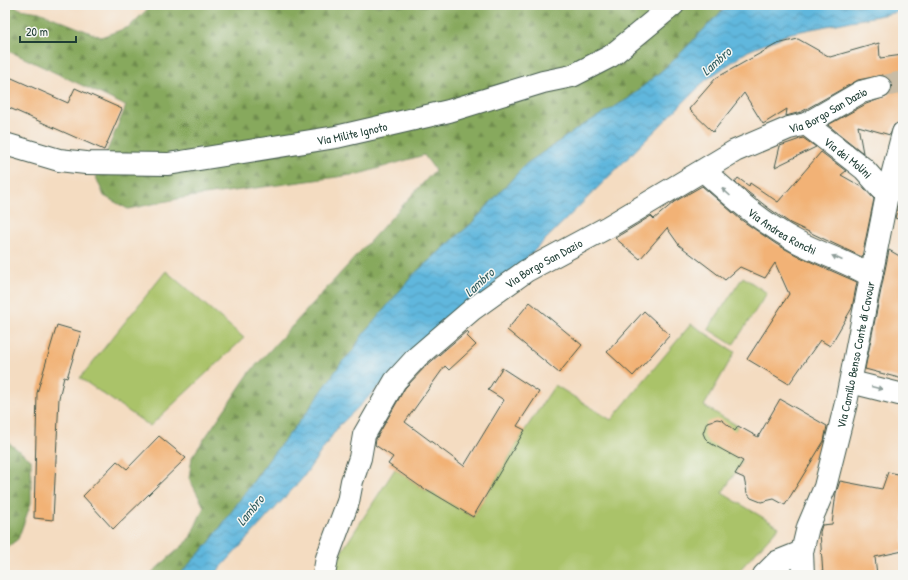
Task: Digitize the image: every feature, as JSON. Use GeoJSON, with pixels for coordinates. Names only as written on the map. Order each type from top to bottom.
{"type":"FeatureCollection","features":[{"type":"Feature","properties":{"kind":"street","name":"Via Milite Ignoto"},"geometry":{"type":"LineString","coordinates":[[5,144],[59,160],[86,163],[168,164],[336,137],[449,111],[544,82],[572,76],[611,56],[673,5]]}},
{"type":"Feature","properties":{"kind":"street","name":"Via Borgo San Dazio"},"geometry":{"type":"LineString","coordinates":[[326,566],[348,502],[352,481],[360,458],[364,436],[395,381],[417,357],[473,309],[526,271],[704,171],[735,151],[789,128],[806,124],[861,92],[880,87]]}},
{"type":"Feature","properties":{"kind":"street","name":"Via dei Molini"},"geometry":{"type":"LineString","coordinates":[[806,124],[864,169],[887,195]]}},
{"type":"Feature","properties":{"kind":"street","name":"Via Camillo Benso Conte di Cavour"},"geometry":{"type":"LineString","coordinates":[[803,575],[802,552],[808,527],[824,487],[851,382],[887,195],[903,133]]}},
{"type":"Feature","properties":{"kind":"street","name":"Via Andrea Ronchi"},"geometry":{"type":"LineString","coordinates":[[704,171],[739,204],[764,222],[797,242],[839,259],[871,276]]}},
{"type":"Feature","properties":{"kind":"street"},"geometry":{"type":"LineString","coordinates":[[851,382],[903,395]]}},
{"type":"Feature","properties":{"kind":"street"},"geometry":{"type":"LineString","coordinates":[[764,575],[777,562],[802,552]]}},
{"type":"Feature","properties":{"kind":"green space"},"geometry":{"type":"Polygon","coordinates":[[[5,5],[13,5],[20,9],[39,12],[101,37],[129,27],[152,5],[715,5],[722,11],[672,62],[628,99],[580,127],[526,164],[471,224],[414,274],[361,337],[354,350],[342,362],[305,415],[273,454],[209,543],[179,575],[149,575],[189,540],[204,507],[189,478],[192,457],[250,372],[435,170],[424,155],[359,174],[182,198],[128,209],[104,196],[96,177],[126,106],[5,49],[5,5]]]}},
{"type":"Feature","properties":{"kind":"green space"},"geometry":{"type":"Polygon","coordinates":[[[166,271],[244,338],[150,426],[80,378],[166,271]]]}},
{"type":"Feature","properties":{"kind":"green space"},"geometry":{"type":"Polygon","coordinates":[[[743,277],[767,293],[733,345],[708,329],[743,277]]]}},
{"type":"Feature","properties":{"kind":"green space"},"geometry":{"type":"Polygon","coordinates":[[[691,324],[735,352],[704,406],[738,426],[724,450],[743,461],[722,493],[779,527],[735,575],[332,575],[340,554],[395,469],[425,490],[437,495],[473,517],[525,430],[555,385],[611,420],[691,324]]]}},
{"type":"Feature","properties":{"kind":"green space"},"geometry":{"type":"Polygon","coordinates":[[[5,440],[31,460],[31,503],[18,539],[5,549],[5,440]]]}},
{"type":"Feature","properties":{"kind":"water","name":"Lambro"},"geometry":{"type":"Polygon","coordinates":[[[734,5],[903,5],[903,11],[791,33],[748,51],[706,80],[525,260],[391,375],[338,427],[302,479],[214,575],[179,575],[209,543],[273,454],[305,415],[342,362],[354,350],[361,337],[414,274],[471,224],[526,164],[580,127],[628,99],[672,62],[722,11],[734,5]]]}},
{"type":"Feature","properties":{"kind":"building"},"geometry":{"type":"Polygon","coordinates":[[[798,39],[830,57],[879,43],[880,58],[903,55],[903,121],[894,125],[890,135],[858,126],[863,153],[828,125],[866,104],[888,96],[892,91],[892,84],[889,79],[883,75],[858,80],[801,112],[786,116],[787,109],[763,124],[744,93],[713,132],[689,109],[716,78],[777,44],[798,39]]]}},
{"type":"Feature","properties":{"kind":"building"},"geometry":{"type":"Polygon","coordinates":[[[5,75],[68,103],[75,88],[122,109],[104,150],[5,106],[5,75]]]}},
{"type":"Feature","properties":{"kind":"building"},"geometry":{"type":"Polygon","coordinates":[[[803,138],[816,147],[775,167],[780,146],[803,138]]]}},
{"type":"Feature","properties":{"kind":"building"},"geometry":{"type":"Polygon","coordinates":[[[821,152],[846,171],[841,175],[864,188],[874,199],[862,257],[790,223],[735,182],[738,178],[749,186],[750,183],[778,202],[821,152]]]}},
{"type":"Feature","properties":{"kind":"building"},"geometry":{"type":"Polygon","coordinates":[[[702,186],[740,219],[776,244],[800,257],[857,282],[852,308],[830,346],[820,340],[789,384],[747,359],[789,294],[775,263],[765,278],[740,267],[725,280],[679,245],[667,228],[640,259],[615,238],[651,216],[654,219],[674,202],[702,186]]]}},
{"type":"Feature","properties":{"kind":"building"},"geometry":{"type":"Polygon","coordinates":[[[898,206],[903,209],[903,221],[895,218],[898,206]]]}},
{"type":"Feature","properties":{"kind":"building"},"geometry":{"type":"Polygon","coordinates":[[[889,250],[903,258],[903,379],[865,369],[889,250]]]}},
{"type":"Feature","properties":{"kind":"building"},"geometry":{"type":"Polygon","coordinates":[[[530,302],[582,345],[559,373],[507,330],[530,302]]]}},
{"type":"Feature","properties":{"kind":"building"},"geometry":{"type":"Polygon","coordinates":[[[644,311],[670,335],[633,376],[607,352],[644,311]]]}},
{"type":"Feature","properties":{"kind":"building"},"geometry":{"type":"Polygon","coordinates":[[[57,325],[81,332],[67,378],[64,377],[59,398],[53,520],[34,518],[37,393],[57,325]]]}},
{"type":"Feature","properties":{"kind":"building"},"geometry":{"type":"Polygon","coordinates":[[[467,331],[469,333],[467,336],[476,345],[449,370],[445,366],[405,422],[464,466],[504,400],[488,390],[502,368],[539,392],[517,426],[525,430],[473,517],[426,489],[425,490],[388,464],[393,457],[375,445],[376,439],[405,388],[426,366],[467,331]]]}},
{"type":"Feature","properties":{"kind":"building"},"geometry":{"type":"Polygon","coordinates":[[[780,399],[827,426],[824,441],[785,505],[774,499],[761,502],[751,498],[747,493],[744,478],[735,474],[743,461],[710,443],[705,438],[703,433],[707,422],[717,419],[722,420],[735,431],[738,426],[758,437],[780,399]]]}},
{"type":"Feature","properties":{"kind":"building"},"geometry":{"type":"Polygon","coordinates":[[[159,436],[186,458],[113,529],[83,496],[117,461],[127,469],[159,436]]]}},
{"type":"Feature","properties":{"kind":"building"},"geometry":{"type":"Polygon","coordinates":[[[888,472],[903,475],[903,551],[875,557],[877,575],[823,575],[820,532],[822,525],[832,524],[836,493],[840,481],[882,489],[888,472]]]}},
{"type":"Feature","properties":{"kind":"tunnel"},"geometry":{"type":"LineString","coordinates":[[880,87],[903,82]]}}]}
